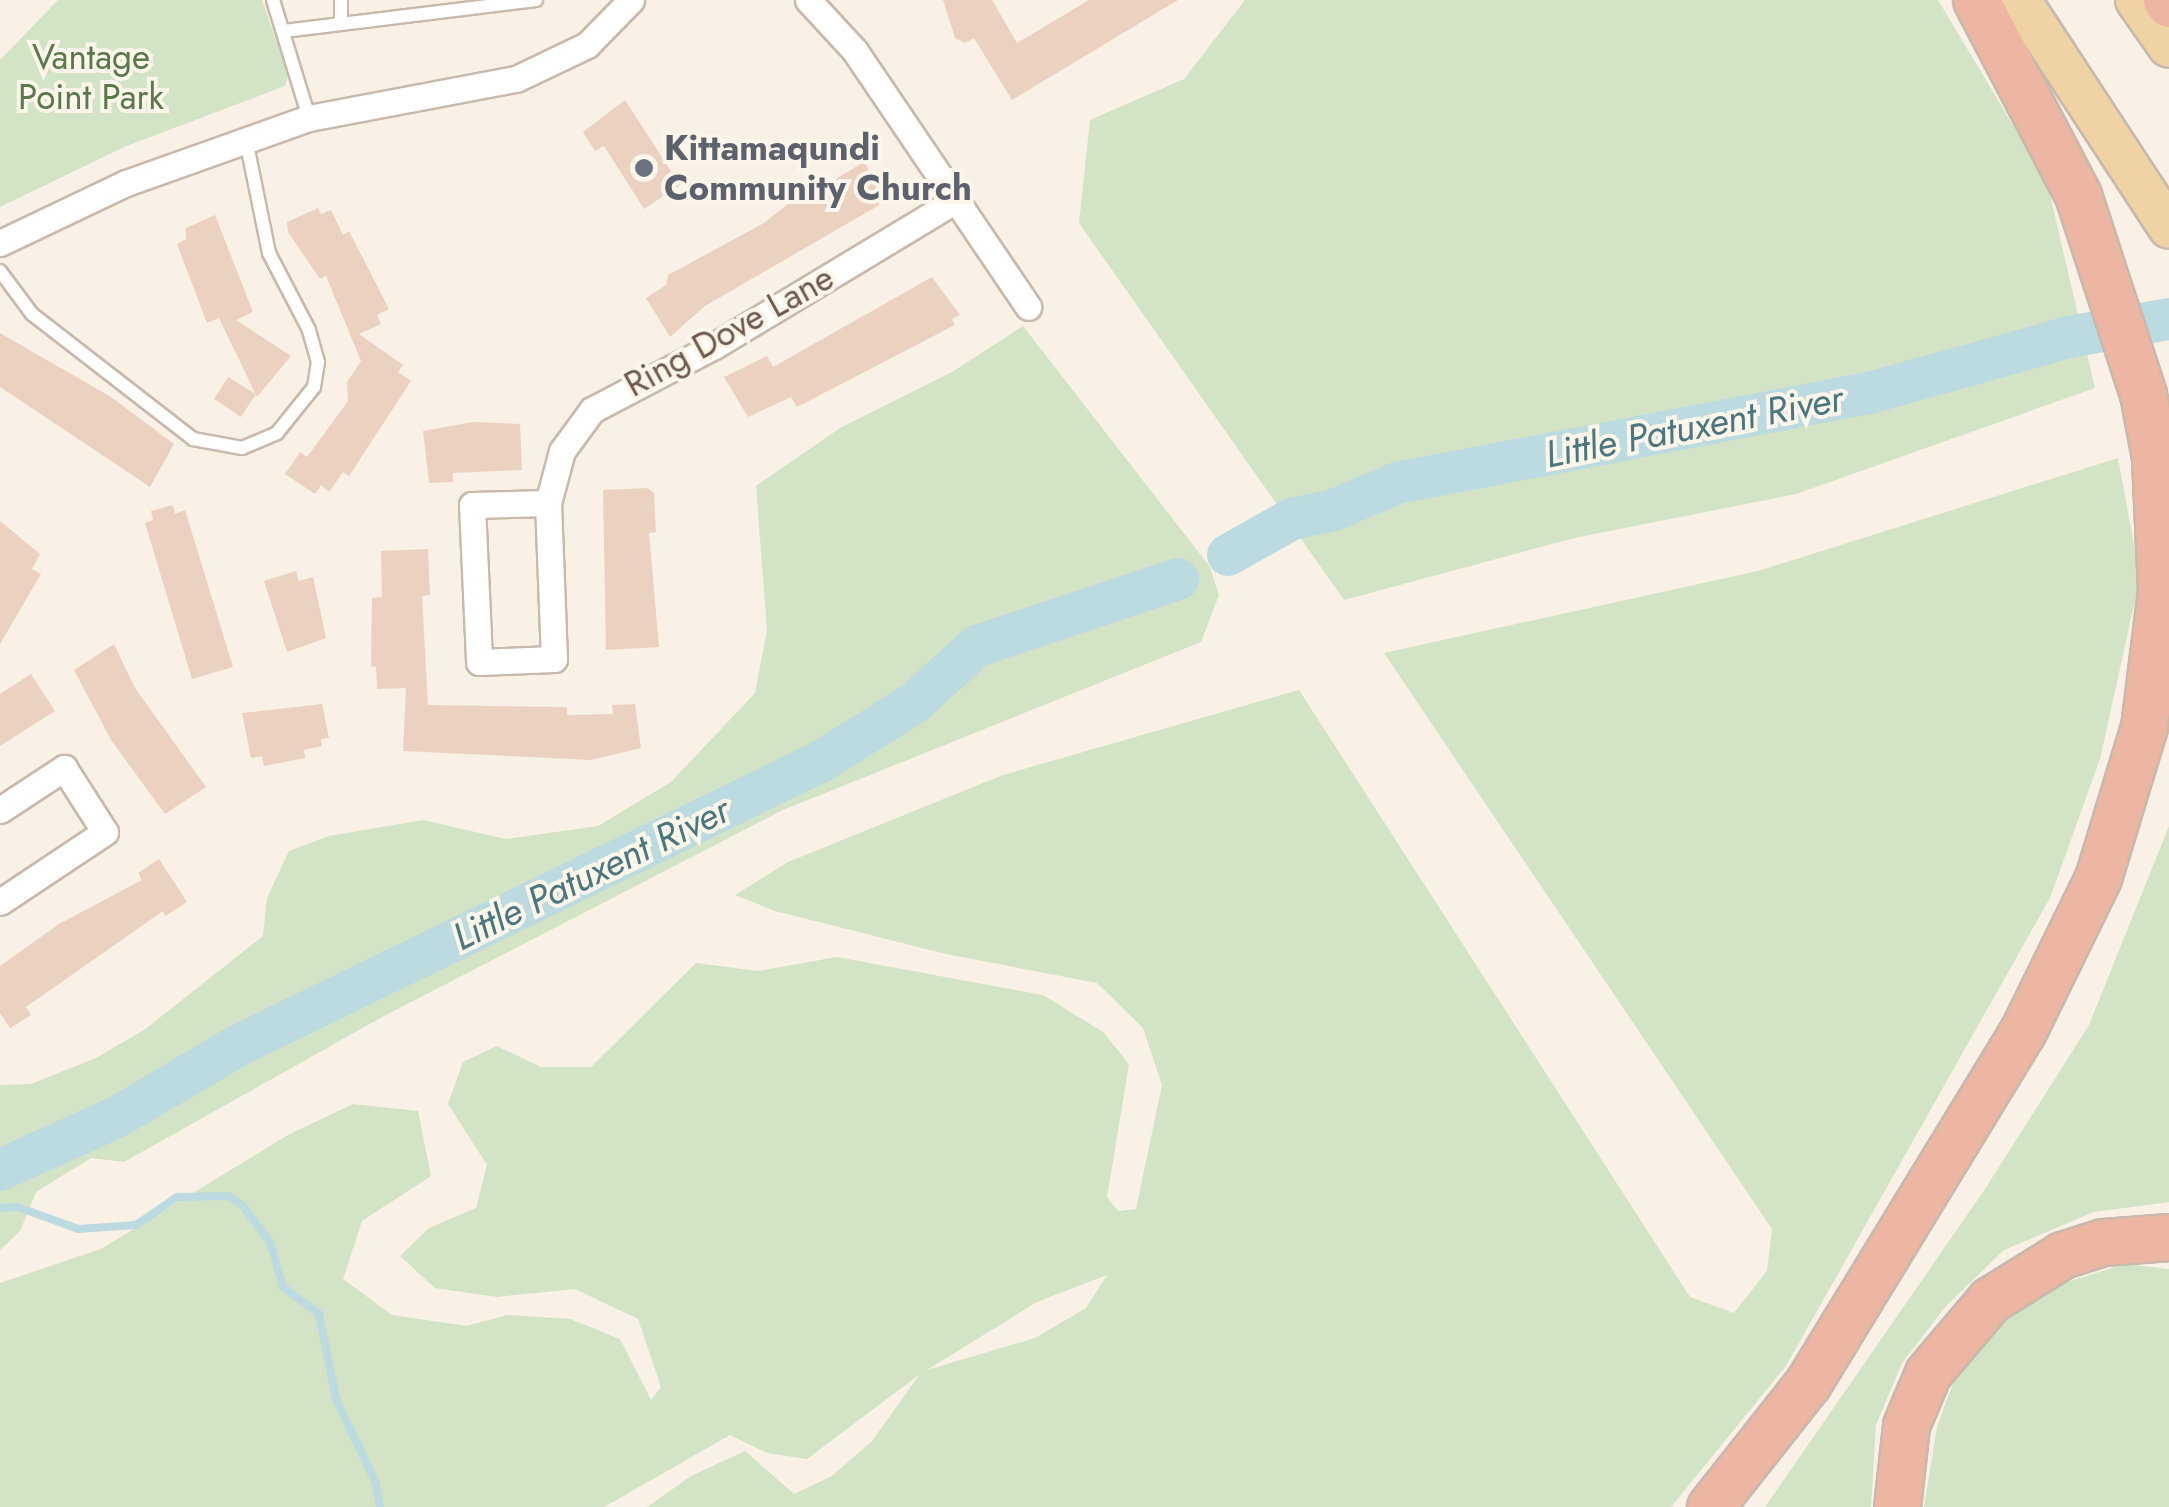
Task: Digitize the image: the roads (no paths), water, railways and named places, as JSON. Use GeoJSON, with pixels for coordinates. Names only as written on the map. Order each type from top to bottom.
{"type":"FeatureCollection","features":[{"type":"Feature","properties":{"kind":"highway"},"geometry":{"type":"LineString","coordinates":[[1710,1507],[1808,1383],[2023,1030],[2098,878],[2127,798],[2156,656],[2160,515],[2143,394],[2105,264],[2036,105],[1976,0]]}},
{"type":"Feature","properties":{"kind":"highway"},"geometry":{"type":"LineString","coordinates":[[1897,1507],[1906,1425],[1928,1373],[1990,1300],[2062,1255],[2102,1242],[2169,1237]]}},
{"type":"Feature","properties":{"kind":"main road"},"geometry":{"type":"LineString","coordinates":[[2020,0],[2169,228]]}},
{"type":"Feature","properties":{"kind":"main road"},"geometry":{"type":"LineString","coordinates":[[2136,0],[2169,47]]}},
{"type":"Feature","properties":{"kind":"street"},"geometry":{"type":"LineString","coordinates":[[0,243],[126,183],[309,118],[516,79],[587,45],[631,0]]}},
{"type":"Feature","properties":{"kind":"street"},"geometry":{"type":"LineString","coordinates":[[808,0],[856,51],[1028,307]]}},
{"type":"Feature","properties":{"kind":"street","name":"Ring Dove Lane"},"geometry":{"type":"LineString","coordinates":[[548,502],[472,506],[479,662],[554,659],[548,502],[574,430],[610,396],[714,346],[956,200]]}},
{"type":"Feature","properties":{"kind":"street"},"geometry":{"type":"LineString","coordinates":[[0,810],[64,768],[105,832],[0,902]]}},
{"type":"Feature","properties":{"kind":"lane"},"geometry":{"type":"LineString","coordinates":[[273,0],[309,118]]}},
{"type":"Feature","properties":{"kind":"lane"},"geometry":{"type":"LineString","coordinates":[[341,0],[342,23]]}},
{"type":"Feature","properties":{"kind":"lane"},"geometry":{"type":"LineString","coordinates":[[284,31],[420,6],[536,0]]}},
{"type":"Feature","properties":{"kind":"lane"},"geometry":{"type":"LineString","coordinates":[[0,271],[32,314],[193,439],[242,448],[277,433],[314,388],[318,362],[310,330],[269,254],[246,139]]}},
{"type":"Feature","properties":{"kind":"waterway","name":"Little Patuxent River"},"geometry":{"type":"LineString","coordinates":[[1228,555],[1292,519],[1334,510],[1397,483],[1869,393],[2069,337],[2169,319]]}},
{"type":"Feature","properties":{"kind":"waterway","name":"Little Patuxent River"},"geometry":{"type":"LineString","coordinates":[[0,1170],[117,1117],[239,1045],[822,761],[914,703],[977,646],[1178,579]]}},
{"type":"Feature","properties":{"kind":"waterway"},"geometry":{"type":"LineString","coordinates":[[0,1208],[18,1207],[78,1229],[136,1225],[177,1197],[229,1196],[243,1206],[270,1242],[283,1287],[319,1314],[336,1399],[375,1481],[380,1507]]}},
{"type":"Feature","properties":{"kind":"place","name":"Kittamaqundi Community Church"},"geometry":{"type":"Point","coordinates":[644,168]}},
{"type":"Feature","properties":{"kind":"park label","name":"Vantage Point Park"},"geometry":{"type":"Point","coordinates":[91,77]}}]}
